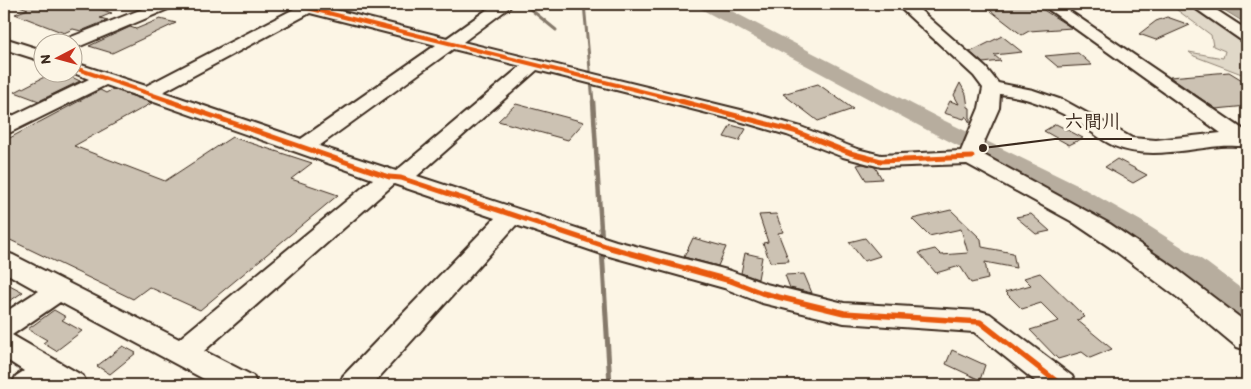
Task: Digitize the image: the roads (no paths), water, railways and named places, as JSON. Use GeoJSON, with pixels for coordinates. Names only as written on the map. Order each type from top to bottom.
{"type":"FeatureCollection","features":[{"type":"Feature","properties":{"kind":"street"},"geometry":{"type":"LineString","coordinates":[[82,39],[168,4]]}},
{"type":"Feature","properties":{"kind":"street"},"geometry":{"type":"LineString","coordinates":[[304,146],[505,4]]}},
{"type":"Feature","properties":{"kind":"street"},"geometry":{"type":"LineString","coordinates":[[904,4],[980,72],[992,88],[989,108],[972,148]]}},
{"type":"Feature","properties":{"kind":"street"},"geometry":{"type":"LineString","coordinates":[[1049,4],[1245,139]]}},
{"type":"Feature","properties":{"kind":"street"},"geometry":{"type":"LineString","coordinates":[[1197,4],[1247,37]]}},
{"type":"Feature","properties":{"kind":"street"},"geometry":{"type":"LineString","coordinates":[[147,93],[305,5],[448,44],[784,128],[867,158],[895,161],[972,148]]}},
{"type":"Feature","properties":{"kind":"street"},"geometry":{"type":"LineString","coordinates":[[4,43],[32,53]]}},
{"type":"Feature","properties":{"kind":"street"},"geometry":{"type":"LineString","coordinates":[[181,354],[534,65]]}},
{"type":"Feature","properties":{"kind":"street"},"geometry":{"type":"LineString","coordinates":[[82,71],[611,248],[731,281],[762,293],[844,313],[980,322],[1061,385]]}},
{"type":"Feature","properties":{"kind":"street"},"geometry":{"type":"LineString","coordinates":[[4,128],[104,79]]}},
{"type":"Feature","properties":{"kind":"street"},"geometry":{"type":"LineString","coordinates":[[992,88],[1021,91],[1050,101],[1080,116],[1115,138],[1136,145],[1245,139]]}},
{"type":"Feature","properties":{"kind":"street"},"geometry":{"type":"LineString","coordinates":[[972,148],[982,164],[1078,216],[1136,253],[1192,294],[1247,339]]}},
{"type":"Feature","properties":{"kind":"street"},"geometry":{"type":"LineString","coordinates":[[354,385],[512,214]]}},
{"type":"Feature","properties":{"kind":"street"},"geometry":{"type":"LineString","coordinates":[[4,261],[242,385]]}},
{"type":"Feature","properties":{"kind":"street"},"geometry":{"type":"LineString","coordinates":[[4,327],[59,290]]}},
{"type":"Feature","properties":{"kind":"street"},"geometry":{"type":"LineString","coordinates":[[4,344],[37,378],[72,385]]}},
{"type":"Feature","properties":{"kind":"waterway"},"geometry":{"type":"LineString","coordinates":[[524,4],[556,30]]}},
{"type":"Feature","properties":{"kind":"waterway"},"geometry":{"type":"LineString","coordinates":[[584,4],[593,102]]}},
{"type":"Feature","properties":{"kind":"waterway"},"geometry":{"type":"LineString","coordinates":[[705,4],[935,125],[1070,192],[1131,228],[1197,271],[1247,309]]}},
{"type":"Feature","properties":{"kind":"waterway"},"geometry":{"type":"LineString","coordinates":[[1233,4],[1247,14]]}},
{"type":"Feature","properties":{"kind":"waterway"},"geometry":{"type":"LineString","coordinates":[[593,101],[601,229]]}},
{"type":"Feature","properties":{"kind":"waterway"},"geometry":{"type":"LineString","coordinates":[[601,228],[602,242]]}},
{"type":"Feature","properties":{"kind":"waterway"},"geometry":{"type":"LineString","coordinates":[[602,249],[610,385]]}},
{"type":"Feature","properties":{"kind":"place","name":"六間川"},"geometry":{"type":"Point","coordinates":[983,148]}}]}
